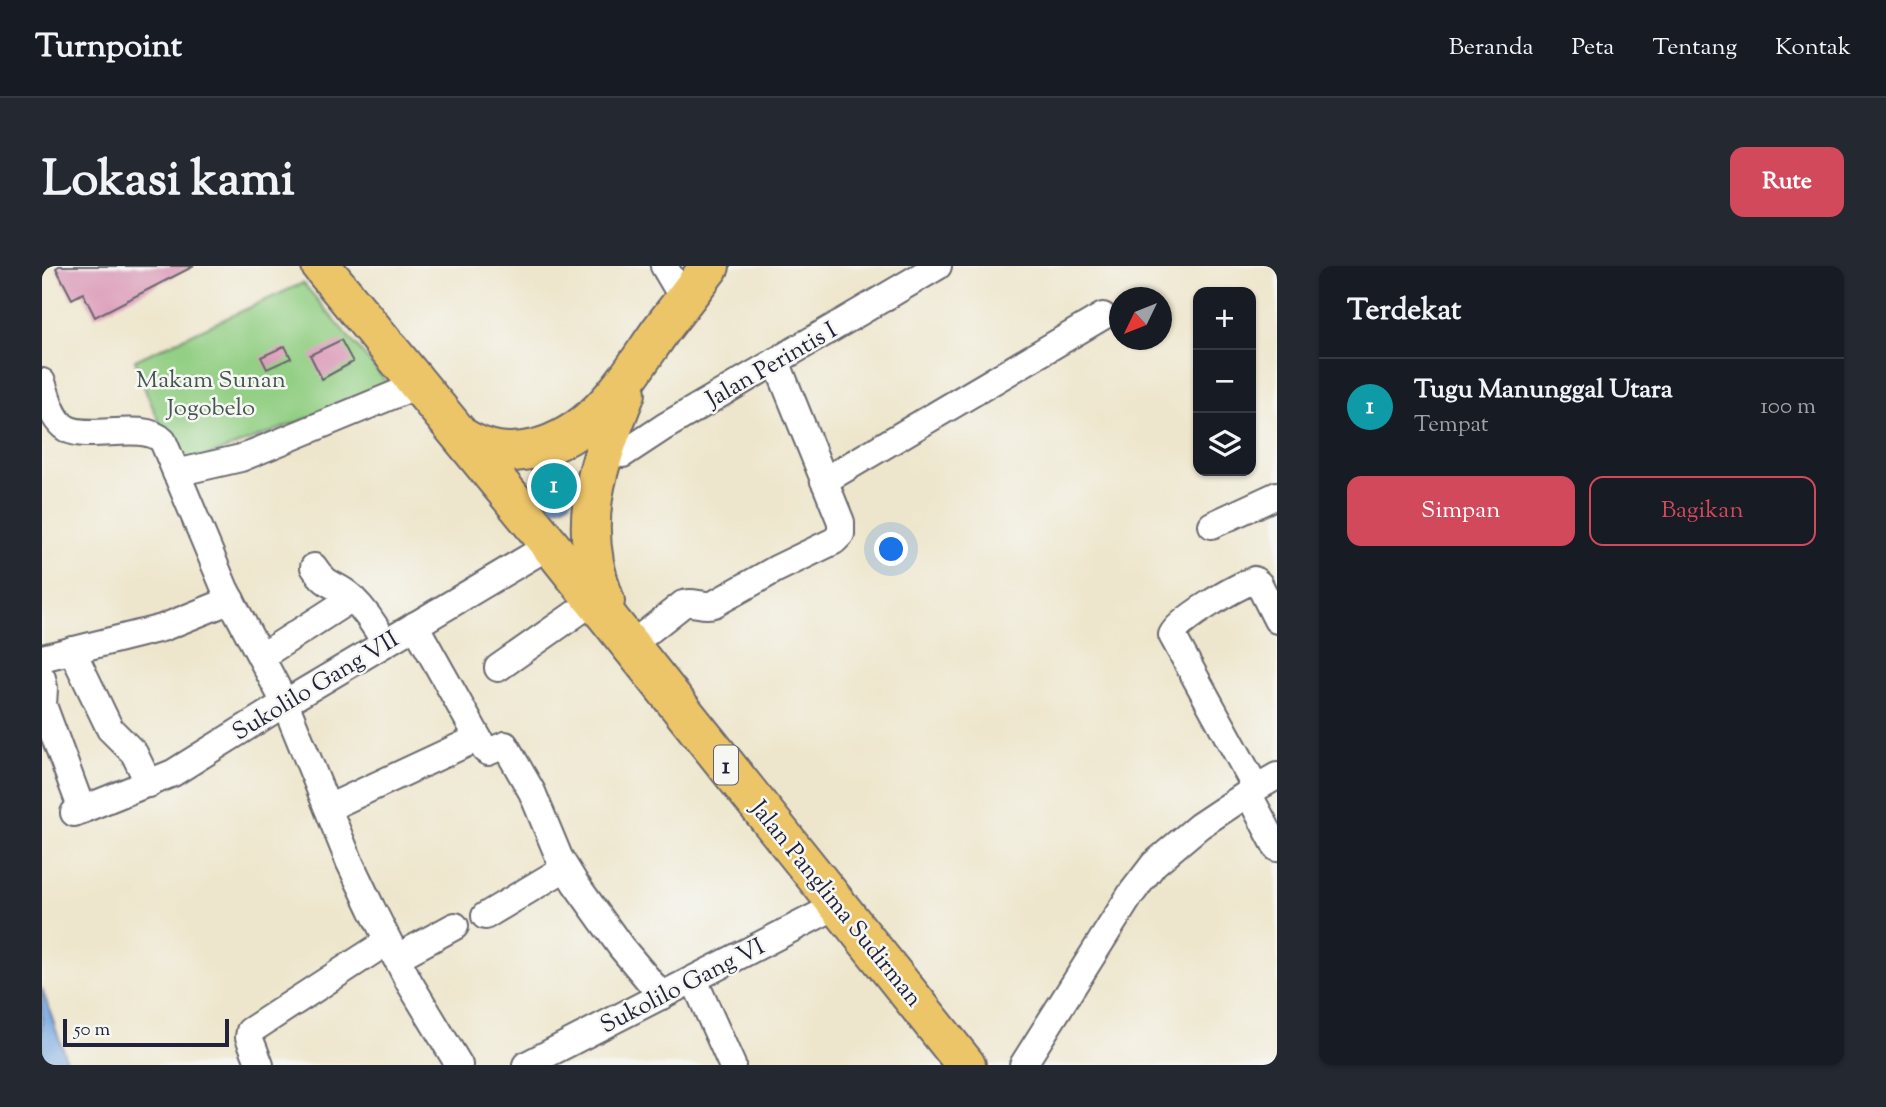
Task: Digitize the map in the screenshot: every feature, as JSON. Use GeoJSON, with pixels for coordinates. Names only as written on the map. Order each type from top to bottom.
{"type":"FeatureCollection","features":[{"type":"Feature","properties":{"kind":"highway","name":"Jalan Panglima Sudirman"},"geometry":{"type":"LineString","coordinates":[[321,266],[613,623],[965,1065]]}},
{"type":"Feature","properties":{"kind":"highway"},"geometry":{"type":"LineString","coordinates":[[463,438],[486,449],[507,453],[549,444],[575,432],[604,407],[634,371],[710,266]]}},
{"type":"Feature","properties":{"kind":"highway"},"geometry":{"type":"LineString","coordinates":[[613,623],[594,572],[589,536],[593,498],[605,447],[634,371]]}},
{"type":"Feature","properties":{"kind":"street"},"geometry":{"type":"LineString","coordinates":[[664,266],[684,300]]}},
{"type":"Feature","properties":{"kind":"street","name":"Jalan Perintis I"},"geometry":{"type":"LineString","coordinates":[[605,447],[619,454],[626,452],[938,266]]}},
{"type":"Feature","properties":{"kind":"street"},"geometry":{"type":"LineString","coordinates":[[824,481],[1104,316]]}},
{"type":"Feature","properties":{"kind":"street"},"geometry":{"type":"LineString","coordinates":[[498,668],[613,623],[688,603],[705,607],[714,604],[838,538],[842,531],[841,522],[776,361]]}},
{"type":"Feature","properties":{"kind":"street"},"geometry":{"type":"LineString","coordinates":[[42,382],[57,419],[71,431],[144,432],[163,441],[231,600],[285,703],[351,863],[426,1014],[459,1065]]}},
{"type":"Feature","properties":{"kind":"street"},"geometry":{"type":"LineString","coordinates":[[176,473],[241,458],[418,384]]}},
{"type":"Feature","properties":{"kind":"street"},"geometry":{"type":"LineString","coordinates":[[1212,525],[1277,495]]}},
{"type":"Feature","properties":{"kind":"street","name":"Sukolilo Gang VII"},"geometry":{"type":"LineString","coordinates":[[42,678],[43,705],[78,812],[173,773],[550,545]]}},
{"type":"Feature","properties":{"kind":"street"},"geometry":{"type":"LineString","coordinates":[[314,567],[324,581],[352,598],[370,617],[385,643]]}},
{"type":"Feature","properties":{"kind":"street"},"geometry":{"type":"LineString","coordinates":[[1277,620],[1259,584],[1254,580],[1210,604],[1172,635],[1173,641],[1260,785],[1277,848]]}},
{"type":"Feature","properties":{"kind":"street"},"geometry":{"type":"LineString","coordinates":[[262,656],[352,598]]}},
{"type":"Feature","properties":{"kind":"street"},"geometry":{"type":"LineString","coordinates":[[42,658],[162,628],[231,600]]}},
{"type":"Feature","properties":{"kind":"street"},"geometry":{"type":"LineString","coordinates":[[415,625],[487,752],[501,745],[506,746],[532,792],[565,868],[602,922],[662,996]]}},
{"type":"Feature","properties":{"kind":"street"},"geometry":{"type":"LineString","coordinates":[[72,650],[110,729],[134,753],[149,784]]}},
{"type":"Feature","properties":{"kind":"street"},"geometry":{"type":"LineString","coordinates":[[328,808],[478,738]]}},
{"type":"Feature","properties":{"kind":"street"},"geometry":{"type":"LineString","coordinates":[[1023,1065],[1143,877],[1179,842],[1260,785]]}},
{"type":"Feature","properties":{"kind":"street"},"geometry":{"type":"LineString","coordinates":[[485,916],[565,868]]}},
{"type":"Feature","properties":{"kind":"street","name":"Sukolilo Gang VI"},"geometry":{"type":"LineString","coordinates":[[526,1065],[838,905]]}},
{"type":"Feature","properties":{"kind":"street"},"geometry":{"type":"LineString","coordinates":[[260,1065],[249,1037],[250,1031],[392,949],[456,926]]}},
{"type":"Feature","properties":{"kind":"street"},"geometry":{"type":"LineString","coordinates":[[694,980],[732,1065]]}},
{"type":"Feature","properties":{"kind":"green space","name":"Makam Sunan Jogobelo"},"geometry":{"type":"Polygon","coordinates":[[[303,283],[391,387],[179,467],[135,360],[303,283]]]}},
{"type":"Feature","properties":{"kind":"water"},"geometry":{"type":"Polygon","coordinates":[[[554,464],[563,465],[570,470],[575,477],[575,495],[570,502],[563,507],[554,508],[545,507],[538,502],[533,495],[532,486],[533,477],[538,470],[545,465],[554,464]]]}},
{"type":"Feature","properties":{"kind":"water"},"geometry":{"type":"Polygon","coordinates":[[[42,988],[68,1065],[42,1065],[42,988]]]}},
{"type":"Feature","properties":{"kind":"building"},"geometry":{"type":"Polygon","coordinates":[[[194,266],[95,317],[83,293],[72,299],[56,268],[194,266]]]}},
{"type":"Feature","properties":{"kind":"building","name":"Makam Sunan Jogobelo"},"geometry":{"type":"Polygon","coordinates":[[[341,340],[353,362],[322,379],[310,355],[341,340]]]}},
{"type":"Feature","properties":{"kind":"building"},"geometry":{"type":"Polygon","coordinates":[[[285,346],[291,358],[267,369],[261,357],[285,346]]]}},
{"type":"Feature","properties":{"kind":"place","name":"Tugu Manunggal Utara"},"geometry":{"type":"Point","coordinates":[554,486]}}]}
